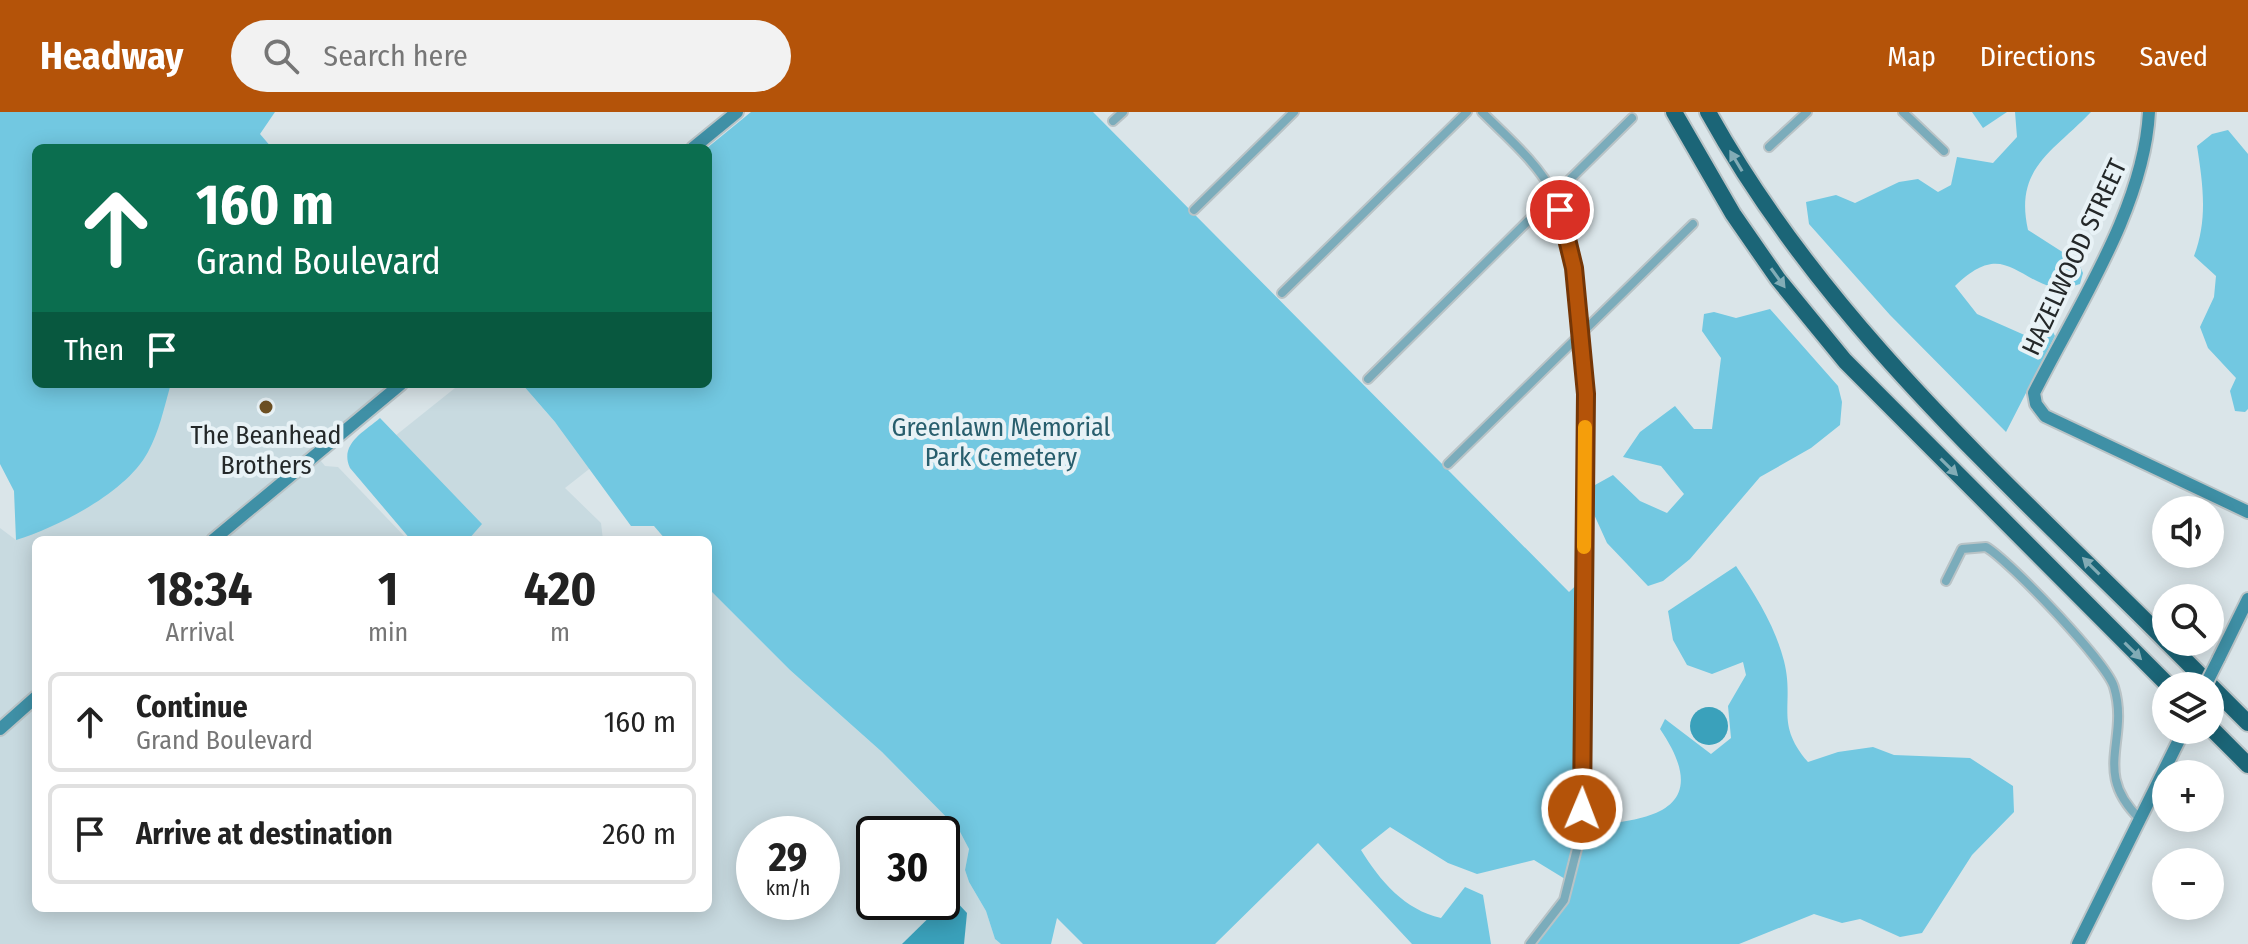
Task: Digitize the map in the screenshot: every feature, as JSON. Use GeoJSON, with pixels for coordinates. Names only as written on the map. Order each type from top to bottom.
{"type":"FeatureCollection","features":[{"type":"Feature","properties":{"kind":"highway"},"geometry":{"type":"LineString","coordinates":[[1660,112],[1778,279],[1845,361],[2155,672]]}},
{"type":"Feature","properties":{"kind":"highway"},"geometry":{"type":"LineString","coordinates":[[1674,112],[1733,214]]}},
{"type":"Feature","properties":{"kind":"highway"},"geometry":{"type":"LineString","coordinates":[[1708,112],[1776,224],[1856,326],[1905,381],[2152,628]]}},
{"type":"Feature","properties":{"kind":"highway"},"geometry":{"type":"LineString","coordinates":[[2180,656],[2248,723]]}},
{"type":"Feature","properties":{"kind":"highway"},"geometry":{"type":"LineString","coordinates":[[2224,741],[2248,765]]}},
{"type":"Feature","properties":{"kind":"street"},"geometry":{"type":"LineString","coordinates":[[698,144],[737,112]]}},
{"type":"Feature","properties":{"kind":"street"},"geometry":{"type":"LineString","coordinates":[[1113,121],[1123,112]]}},
{"type":"Feature","properties":{"kind":"street"},"geometry":{"type":"LineString","coordinates":[[1194,210],[1294,112]]}},
{"type":"Feature","properties":{"kind":"street"},"geometry":{"type":"LineString","coordinates":[[1282,293],[1467,112]]}},
{"type":"Feature","properties":{"kind":"street"},"geometry":{"type":"LineString","coordinates":[[1482,112],[1520,150],[1554,195],[1571,247],[1582,332],[1585,577],[1582,809],[1577,857],[1564,900],[1530,944]]}},
{"type":"Feature","properties":{"kind":"street"},"geometry":{"type":"LineString","coordinates":[[1769,147],[1807,112]]}},
{"type":"Feature","properties":{"kind":"street"},"geometry":{"type":"LineString","coordinates":[[1903,112],[1944,151]]}},
{"type":"Feature","properties":{"kind":"street","name":"HAZELWOOD STREET"},"geometry":{"type":"LineString","coordinates":[[2149,112],[2147,142],[2136,187],[2034,393],[2036,404],[2045,416],[2248,512]]}},
{"type":"Feature","properties":{"kind":"street"},"geometry":{"type":"LineString","coordinates":[[1368,379],[1632,118]]}},
{"type":"Feature","properties":{"kind":"street"},"geometry":{"type":"LineString","coordinates":[[1448,464],[1693,224]]}},
{"type":"Feature","properties":{"kind":"street"},"geometry":{"type":"LineString","coordinates":[[218,536],[396,388]]}},
{"type":"Feature","properties":{"kind":"street"},"geometry":{"type":"LineString","coordinates":[[1946,581],[1962,549],[1986,547],[2011,568],[2109,674],[2118,705],[2116,789],[2122,802],[2140,819]]}},
{"type":"Feature","properties":{"kind":"street"},"geometry":{"type":"LineString","coordinates":[[2212,672],[2248,599]]}},
{"type":"Feature","properties":{"kind":"street"},"geometry":{"type":"LineString","coordinates":[[0,729],[32,701]]}},
{"type":"Feature","properties":{"kind":"street"},"geometry":{"type":"LineString","coordinates":[[2078,944],[2177,744]]}},
{"type":"Feature","properties":{"kind":"shaded area"},"geometry":{"type":"Polygon","coordinates":[[[160,388],[396,388],[316,455],[325,466],[338,467],[404,536],[32,536],[32,912],[712,912],[712,592],[945,816],[856,816],[856,920],[960,920],[960,832],[969,849],[965,870],[969,882],[986,911],[995,939],[1001,944],[0,944],[0,528],[16,540],[160,388]]]}},
{"type":"Feature","properties":{"kind":"shaded area"},"geometry":{"type":"Polygon","coordinates":[[[455,388],[525,388],[593,466],[565,488],[601,523],[603,536],[414,536],[384,507],[355,468],[455,388]]]}},
{"type":"Feature","properties":{"kind":"shaded area"},"geometry":{"type":"Polygon","coordinates":[[[1709,707],[1722,713],[1728,726],[1722,739],[1709,745],[1696,739],[1690,726],[1696,713],[1709,707]]]}},
{"type":"Feature","properties":{"kind":"shaded area"},"geometry":{"type":"Polygon","coordinates":[[[960,906],[967,913],[964,944],[902,944],[926,920],[960,920],[960,906]]]}},
{"type":"Feature","properties":{"kind":"green space"},"geometry":{"type":"Polygon","coordinates":[[[0,112],[275,112],[260,134],[269,144],[32,144],[32,388],[170,388],[152,444],[138,467],[108,494],[51,527],[16,540],[14,491],[0,464],[0,112]]]}},
{"type":"Feature","properties":{"kind":"green space","name":"Greenlawn Memorial Park Cemetery"},"geometry":{"type":"Polygon","coordinates":[[[751,112],[1093,112],[1569,592],[1585,577],[1581,825],[1651,815],[1667,807],[1678,795],[1681,778],[1675,757],[1660,729],[1665,719],[1711,754],[1731,738],[1728,706],[1746,675],[1743,662],[1712,674],[1687,665],[1673,640],[1668,611],[1736,566],[1776,636],[1787,676],[1788,725],[1791,736],[1808,762],[1838,752],[1873,747],[1894,755],[1970,758],[2013,786],[2014,812],[1972,855],[1922,933],[1900,937],[1860,919],[1842,923],[1814,914],[1739,944],[1530,944],[1540,933],[1570,882],[1534,860],[1477,874],[1448,863],[1390,827],[1361,850],[1376,873],[1405,901],[1441,918],[1465,887],[1483,895],[1491,944],[1412,944],[1318,843],[1215,944],[1083,944],[1057,918],[1051,944],[1001,944],[995,939],[986,911],[965,870],[969,849],[960,832],[960,816],[945,816],[712,592],[712,536],[663,536],[654,526],[631,526],[555,422],[525,388],[712,388],[712,144],[751,112]]]}},
{"type":"Feature","properties":{"kind":"green space"},"geometry":{"type":"Polygon","coordinates":[[[1972,112],[2007,112],[1983,128],[1972,112]]]}},
{"type":"Feature","properties":{"kind":"green space"},"geometry":{"type":"Polygon","coordinates":[[[2015,112],[2091,112],[2040,163],[2027,191],[2025,209],[2028,230],[2078,262],[2083,273],[2080,284],[2054,288],[1995,264],[1971,273],[1955,286],[1977,314],[2029,337],[2048,322],[2055,336],[2006,432],[1890,315],[1809,224],[1806,202],[1836,195],[1855,203],[1899,182],[1918,179],[1938,192],[1951,185],[1957,157],[1993,163],[2017,137],[2015,112]]]}},
{"type":"Feature","properties":{"kind":"green space"},"geometry":{"type":"Polygon","coordinates":[[[2228,130],[2248,154],[2248,409],[2245,412],[2235,411],[2230,391],[2236,378],[2208,348],[2200,327],[2214,297],[2216,276],[2194,256],[2203,215],[2197,146],[2212,134],[2228,130]]]}},
{"type":"Feature","properties":{"kind":"green space"},"geometry":{"type":"Polygon","coordinates":[[[1770,309],[1838,386],[1842,402],[1840,425],[1811,448],[1760,477],[1690,559],[1663,581],[1648,586],[1607,543],[1592,510],[1595,485],[1613,475],[1640,501],[1667,513],[1684,494],[1661,466],[1623,457],[1640,432],[1675,406],[1694,429],[1712,429],[1721,358],[1702,331],[1704,314],[1714,312],[1736,318],[1770,309]]]}},
{"type":"Feature","properties":{"kind":"green space"},"geometry":{"type":"Polygon","coordinates":[[[380,418],[482,524],[472,536],[408,536],[350,468],[347,460],[350,445],[380,418]]]}},
{"type":"Feature","properties":{"kind":"slow traffic"},"geometry":{"type":"LineString","coordinates":[[1584,547],[1585,427]]}},
{"type":"Feature","properties":{"kind":"place","name":"The Beanhead Brothers"},"geometry":{"type":"Point","coordinates":[266,407]}},
{"type":"Feature","properties":{"kind":"route"},"geometry":{"type":"LineString","coordinates":[[1560,210],[1574,268],[1586,394],[1582,809]]}}]}
